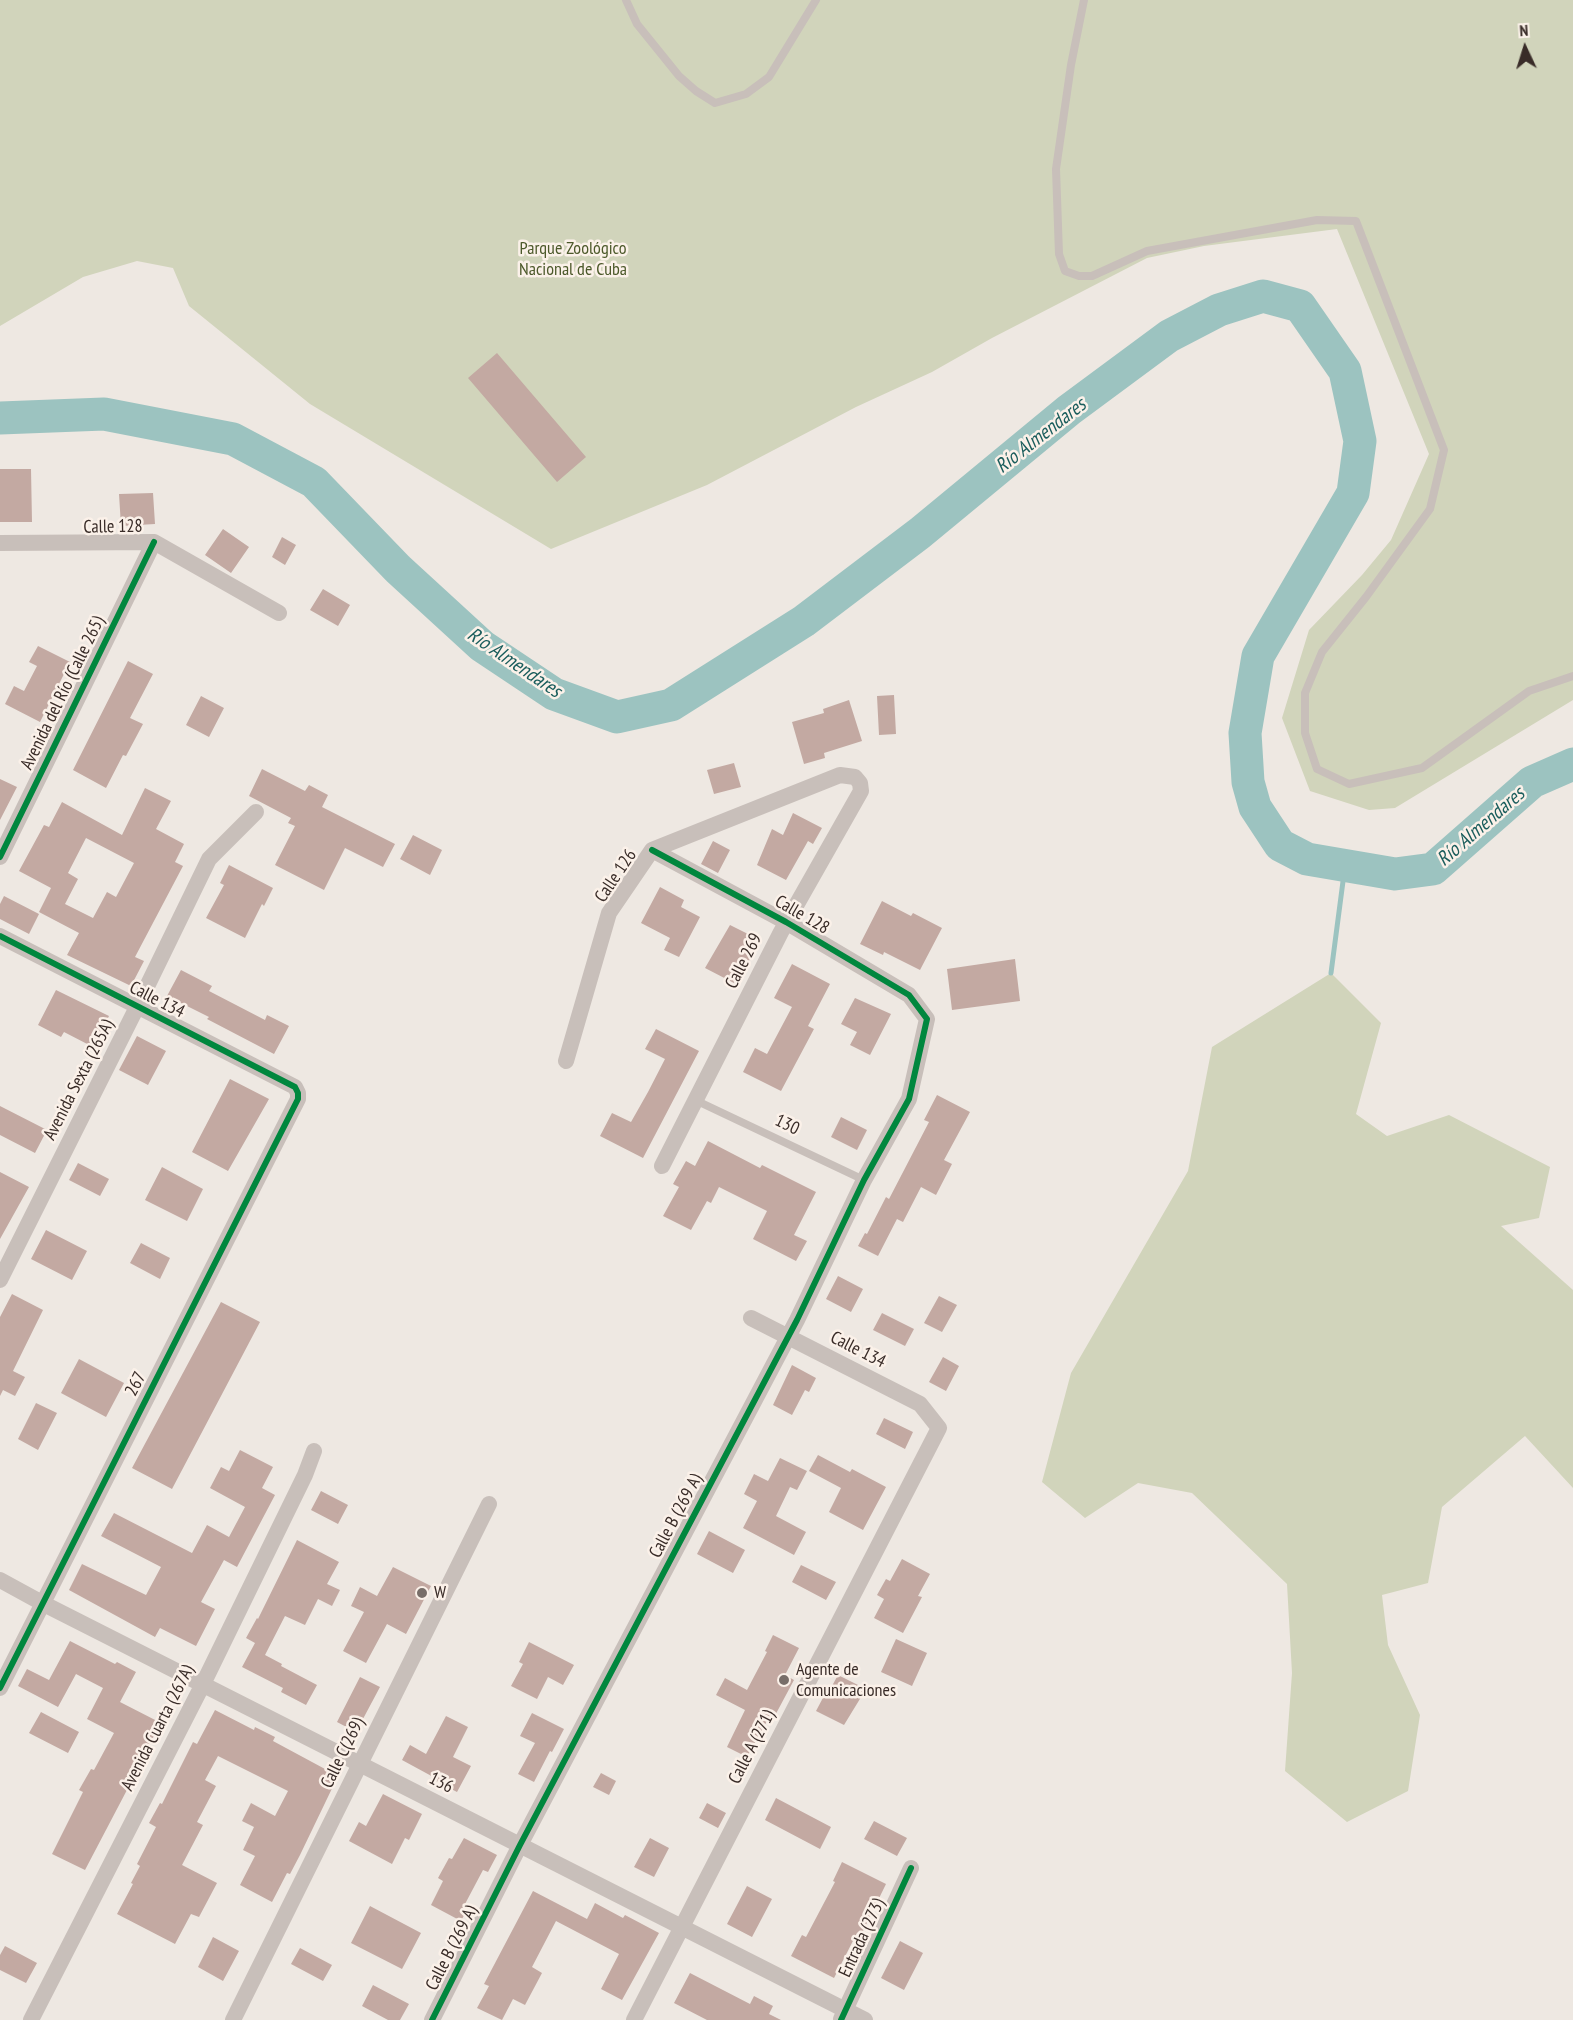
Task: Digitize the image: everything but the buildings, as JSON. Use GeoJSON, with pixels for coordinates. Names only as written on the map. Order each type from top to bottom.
{"type":"FeatureCollection","features":[{"type":"Feature","properties":{"kind":"street","name":"Calle 128"},"geometry":{"type":"LineString","coordinates":[[0,543],[154,542],[279,613]]}},
{"type":"Feature","properties":{"kind":"street","name":"Avenida del Río (Calle 265)"},"geometry":{"type":"LineString","coordinates":[[0,857],[154,542]]}},
{"type":"Feature","properties":{"kind":"street","name":"Calle 126"},"geometry":{"type":"LineString","coordinates":[[566,1060],[609,913],[652,850],[840,774],[855,777]]}},
{"type":"Feature","properties":{"kind":"street","name":"Calle 269"},"geometry":{"type":"LineString","coordinates":[[662,1167],[786,922],[861,791],[860,783],[855,777]]}},
{"type":"Feature","properties":{"kind":"street","name":"Avenida Sexta (265A)"},"geometry":{"type":"LineString","coordinates":[[0,1280],[209,859],[256,812]]}},
{"type":"Feature","properties":{"kind":"street","name":"Calle 128"},"geometry":{"type":"LineString","coordinates":[[652,850],[786,922],[909,995],[927,1019]]}},
{"type":"Feature","properties":{"kind":"street","name":"Calle 134"},"geometry":{"type":"LineString","coordinates":[[0,936],[295,1087],[298,1093]]}},
{"type":"Feature","properties":{"kind":"street","name":"Calle B (269 A)"},"geometry":{"type":"LineString","coordinates":[[432,2020],[520,1845],[787,1335],[797,1320],[864,1180],[909,1099],[927,1019]]}},
{"type":"Feature","properties":{"kind":"street","name":"267"},"geometry":{"type":"LineString","coordinates":[[0,1688],[298,1099],[298,1093]]}},
{"type":"Feature","properties":{"kind":"street","name":"Calle 134"},"geometry":{"type":"LineString","coordinates":[[751,1318],[921,1404],[939,1428]]}},
{"type":"Feature","properties":{"kind":"street","name":"Calle A (271)"},"geometry":{"type":"LineString","coordinates":[[634,2020],[939,1428]]}},
{"type":"Feature","properties":{"kind":"street","name":"Avenida Cuarta (267A)"},"geometry":{"type":"LineString","coordinates":[[31,2020],[203,1684],[305,1475],[314,1451]]}},
{"type":"Feature","properties":{"kind":"street","name":"Calle C(269)"},"geometry":{"type":"LineString","coordinates":[[233,2020],[489,1504]]}},
{"type":"Feature","properties":{"kind":"street","name":"136"},"geometry":{"type":"LineString","coordinates":[[0,1580],[681,1926],[843,2015],[865,2020]]}},
{"type":"Feature","properties":{"kind":"street","name":"Entrada (273)"},"geometry":{"type":"LineString","coordinates":[[843,2015],[911,1868]]}},
{"type":"Feature","properties":{"kind":"lane"},"geometry":{"type":"LineString","coordinates":[[626,0],[637,24],[679,76],[696,91],[715,102],[746,94],[769,77],[816,0]]}},
{"type":"Feature","properties":{"kind":"lane"},"geometry":{"type":"LineString","coordinates":[[1084,0],[1071,65],[1056,169],[1059,254],[1065,271],[1079,276],[1092,276],[1147,250],[1317,220],[1356,221],[1444,450],[1430,509],[1366,597],[1322,652],[1305,693],[1305,733],[1317,769],[1349,784],[1422,768],[1529,691],[1573,676]]}},
{"type":"Feature","properties":{"kind":"lane","name":"130"},"geometry":{"type":"LineString","coordinates":[[696,1100],[864,1180]]}},
{"type":"Feature","properties":{"kind":"green space","name":"Parque Zoológico Nacional de Cuba"},"geometry":{"type":"Polygon","coordinates":[[[0,0],[1573,0],[1573,700],[1395,808],[1369,810],[1310,791],[1282,718],[1309,630],[1362,575],[1391,540],[1429,454],[1337,229],[1204,246],[1147,258],[992,338],[932,372],[856,407],[707,485],[551,549],[310,404],[189,306],[173,268],[137,261],[83,277],[0,326],[0,0]]]}},
{"type":"Feature","properties":{"kind":"green space"},"geometry":{"type":"Polygon","coordinates":[[[1331,973],[1381,1023],[1356,1114],[1387,1136],[1449,1115],[1550,1167],[1539,1218],[1501,1226],[1573,1290],[1573,1488],[1525,1436],[1442,1507],[1428,1583],[1382,1595],[1388,1645],[1420,1715],[1408,1791],[1347,1822],[1285,1771],[1292,1673],[1287,1584],[1192,1493],[1138,1483],[1085,1518],[1042,1482],[1071,1373],[1188,1171],[1212,1047],[1331,973]]]}},
{"type":"Feature","properties":{"kind":"waterway","name":"Río Almendares"},"geometry":{"type":"LineString","coordinates":[[0,418],[104,414],[233,439],[314,482],[398,569],[482,646],[554,694],[617,717],[671,705],[804,621],[920,533],[1069,410],[1169,336],[1219,310],[1263,296],[1300,306],[1345,371],[1360,441],[1353,493],[1258,656],[1245,733],[1248,782],[1255,807],[1280,845],[1307,859],[1395,874],[1433,869],[1532,782],[1573,764]]}},
{"type":"Feature","properties":{"kind":"waterway"},"geometry":{"type":"LineString","coordinates":[[1331,973],[1345,866]]}},
{"type":"Feature","properties":{"kind":"cycle path"},"geometry":{"type":"LineString","coordinates":[[0,857],[154,542]]}},
{"type":"Feature","properties":{"kind":"cycle path"},"geometry":{"type":"LineString","coordinates":[[432,2020],[520,1845],[797,1320],[864,1180],[909,1099],[927,1019],[909,995],[786,922],[652,850]]}},
{"type":"Feature","properties":{"kind":"cycle path"},"geometry":{"type":"LineString","coordinates":[[0,936],[295,1087],[298,1093],[298,1099],[0,1688]]}},
{"type":"Feature","properties":{"kind":"cycle path"},"geometry":{"type":"LineString","coordinates":[[841,2020],[911,1868]]}},
{"type":"Feature","properties":{"kind":"place","name":"W"},"geometry":{"type":"Point","coordinates":[422,1593]}},
{"type":"Feature","properties":{"kind":"place","name":"Agente de Comunicaciones"},"geometry":{"type":"Point","coordinates":[784,1680]}}]}
